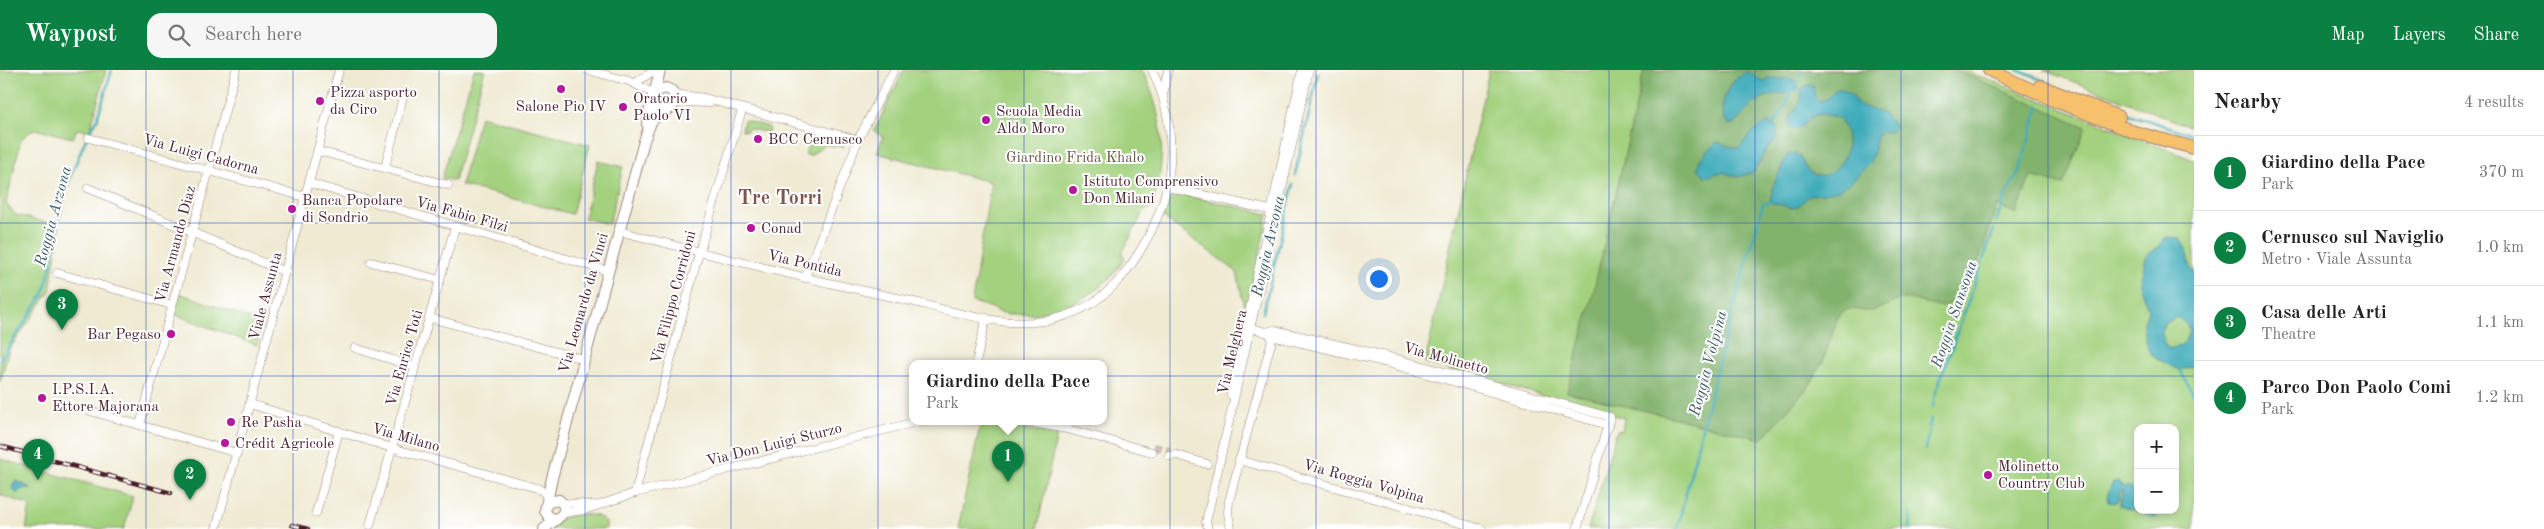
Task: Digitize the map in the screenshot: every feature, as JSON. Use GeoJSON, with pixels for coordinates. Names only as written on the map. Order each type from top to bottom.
{"type":"FeatureCollection","features":[{"type":"Feature","properties":{"kind":"main road"},"geometry":{"type":"LineString","coordinates":[[1989,70],[2052,100],[2134,132],[2191,148]]}},
{"type":"Feature","properties":{"kind":"main road"},"geometry":{"type":"LineString","coordinates":[[1998,70],[2079,101],[2191,148]]}},
{"type":"Feature","properties":{"kind":"street","name":"Via Armando Diaz"},"geometry":{"type":"LineString","coordinates":[[140,425],[236,70]]}},
{"type":"Feature","properties":{"kind":"street","name":"Viale Assunta"},"geometry":{"type":"LineString","coordinates":[[216,529],[339,70]]}},
{"type":"Feature","properties":{"kind":"street"},"geometry":{"type":"LineString","coordinates":[[587,70],[635,83],[654,95],[662,111],[669,109],[671,95],[665,70]]}},
{"type":"Feature","properties":{"kind":"street"},"geometry":{"type":"LineString","coordinates":[[635,83],[655,70]]}},
{"type":"Feature","properties":{"kind":"street","name":"Via Leonardo da Vinci"},"geometry":{"type":"LineString","coordinates":[[542,529],[551,483],[583,360],[647,132],[660,70]]}},
{"type":"Feature","properties":{"kind":"street"},"geometry":{"type":"LineString","coordinates":[[805,278],[858,140],[894,70]]}},
{"type":"Feature","properties":{"kind":"street"},"geometry":{"type":"LineString","coordinates":[[1152,70],[1163,98]]}},
{"type":"Feature","properties":{"kind":"street"},"geometry":{"type":"LineString","coordinates":[[1163,98],[1168,70]]}},
{"type":"Feature","properties":{"kind":"street","name":"Via Melghera"},"geometry":{"type":"LineString","coordinates":[[1274,211],[1302,70]]}},
{"type":"Feature","properties":{"kind":"street","name":"Via Melghera"},"geometry":{"type":"LineString","coordinates":[[1208,529],[1206,522],[1220,464],[1222,437],[1274,211],[1309,70]]}},
{"type":"Feature","properties":{"kind":"street"},"geometry":{"type":"LineString","coordinates":[[385,168],[404,93]]}},
{"type":"Feature","properties":{"kind":"street"},"geometry":{"type":"LineString","coordinates":[[654,95],[671,95],[684,102],[719,104],[858,140]]}},
{"type":"Feature","properties":{"kind":"street","name":"Via Pontida"},"geometry":{"type":"LineString","coordinates":[[619,231],[699,253],[986,318],[1019,323],[1052,320],[1080,310],[1104,296],[1125,275],[1138,256],[1157,216],[1166,187],[1171,143],[1163,98]]}},
{"type":"Feature","properties":{"kind":"street","name":"Via Filippo Corridoni"},"geometry":{"type":"LineString","coordinates":[[635,493],[699,253],[742,110]]}},
{"type":"Feature","properties":{"kind":"street","name":"Via Leonardo da Vinci"},"geometry":{"type":"LineString","coordinates":[[647,132],[654,118],[662,111]]}},
{"type":"Feature","properties":{"kind":"street","name":"Via Luigi Cadorna"},"geometry":{"type":"LineString","coordinates":[[89,138],[305,197]]}},
{"type":"Feature","properties":{"kind":"street"},"geometry":{"type":"LineString","coordinates":[[318,151],[448,184]]}},
{"type":"Feature","properties":{"kind":"street","name":"Via Fabio Filzi"},"geometry":{"type":"LineString","coordinates":[[309,183],[608,271]]}},
{"type":"Feature","properties":{"kind":"street"},"geometry":{"type":"LineString","coordinates":[[1166,187],[1274,211]]}},
{"type":"Feature","properties":{"kind":"street"},"geometry":{"type":"LineString","coordinates":[[88,188],[285,272]]}},
{"type":"Feature","properties":{"kind":"street","name":"Via Enrico Toti"},"geometry":{"type":"LineString","coordinates":[[370,526],[455,227]]}},
{"type":"Feature","properties":{"kind":"street"},"geometry":{"type":"LineString","coordinates":[[371,262],[440,280]]}},
{"type":"Feature","properties":{"kind":"street"},"geometry":{"type":"LineString","coordinates":[[57,274],[172,305]]}},
{"type":"Feature","properties":{"kind":"street"},"geometry":{"type":"LineString","coordinates":[[431,315],[583,360]]}},
{"type":"Feature","properties":{"kind":"street"},"geometry":{"type":"LineString","coordinates":[[977,360],[986,318]]}},
{"type":"Feature","properties":{"kind":"street","name":"Via Molinetto"},"geometry":{"type":"LineString","coordinates":[[1248,327],[1386,356],[1609,421],[1577,529]]}},
{"type":"Feature","properties":{"kind":"street"},"geometry":{"type":"LineString","coordinates":[[1231,529],[1228,509],[1271,333]]}},
{"type":"Feature","properties":{"kind":"street"},"geometry":{"type":"LineString","coordinates":[[355,348],[415,366]]}},
{"type":"Feature","properties":{"kind":"street","name":"Via Milano"},"geometry":{"type":"LineString","coordinates":[[250,404],[392,448],[537,488],[546,495],[546,506]]}},
{"type":"Feature","properties":{"kind":"street"},"geometry":{"type":"LineString","coordinates":[[87,410],[237,453]]}},
{"type":"Feature","properties":{"kind":"street","name":"Via Don Luigi Sturzo"},"geometry":{"type":"LineString","coordinates":[[561,509],[600,505],[635,493],[909,424]]}},
{"type":"Feature","properties":{"kind":"street"},"geometry":{"type":"LineString","coordinates":[[1040,425],[1153,449]]}},
{"type":"Feature","properties":{"kind":"street"},"geometry":{"type":"LineString","coordinates":[[316,513],[339,432]]}},
{"type":"Feature","properties":{"kind":"street"},"geometry":{"type":"LineString","coordinates":[[1172,454],[1207,464]]}},
{"type":"Feature","properties":{"kind":"street","name":"Via Roggia Volpina"},"geometry":{"type":"LineString","coordinates":[[1239,460],[1482,529]]}},
{"type":"Feature","properties":{"kind":"street"},"geometry":{"type":"LineString","coordinates":[[551,483],[561,509]]}},
{"type":"Feature","properties":{"kind":"street"},"geometry":{"type":"LineString","coordinates":[[554,499],[561,509],[549,517],[546,506],[554,499]]}},
{"type":"Feature","properties":{"kind":"street","name":"Via Leonardo da Vinci"},"geometry":{"type":"LineString","coordinates":[[542,529],[561,509]]}},
{"type":"Feature","properties":{"kind":"green space"},"geometry":{"type":"Polygon","coordinates":[[[0,70],[106,70],[90,131],[77,129],[73,138],[34,129],[21,139],[6,204],[16,215],[60,226],[50,291],[9,350],[0,382],[0,70]]]}},
{"type":"Feature","properties":{"kind":"green space"},"geometry":{"type":"Polygon","coordinates":[[[474,70],[485,70],[454,181],[442,178],[474,70]]]}},
{"type":"Feature","properties":{"kind":"green space","name":"Giardino Frida Khalo"},"geometry":{"type":"Polygon","coordinates":[[[904,70],[1142,70],[1155,103],[1159,120],[1161,138],[1160,173],[1151,208],[1144,211],[1122,253],[1125,259],[1111,277],[1095,291],[1075,303],[1054,310],[1032,314],[1010,314],[972,302],[991,182],[877,153],[883,137],[874,131],[904,70]]]}},
{"type":"Feature","properties":{"kind":"green space","name":"Molinetto Country Club"},"geometry":{"type":"Polygon","coordinates":[[[1489,70],[1964,70],[2194,160],[2194,529],[1588,529],[1617,430],[1622,431],[1624,418],[1425,363],[1489,70]]]}},
{"type":"Feature","properties":{"kind":"green space"},"geometry":{"type":"Polygon","coordinates":[[[1644,70],[1956,70],[2086,127],[2063,185],[2031,176],[2016,215],[1997,205],[1977,264],[1962,292],[1953,302],[1937,306],[1905,299],[1873,310],[1848,309],[1842,313],[1838,317],[1823,361],[1810,385],[1762,439],[1567,392],[1592,298],[1644,70]]]}},
{"type":"Feature","properties":{"kind":"green space"},"geometry":{"type":"Polygon","coordinates":[[[2043,70],[2194,70],[2194,128],[2043,70]]]}},
{"type":"Feature","properties":{"kind":"green space"},"geometry":{"type":"Polygon","coordinates":[[[480,116],[590,145],[572,214],[461,185],[480,116]]]}},
{"type":"Feature","properties":{"kind":"green space"},"geometry":{"type":"Polygon","coordinates":[[[744,120],[769,127],[768,133],[748,128],[747,131],[742,130],[744,120]]]}},
{"type":"Feature","properties":{"kind":"green space"},"geometry":{"type":"Polygon","coordinates":[[[810,137],[843,145],[844,147],[824,145],[810,156],[805,155],[810,137]]]}},
{"type":"Feature","properties":{"kind":"green space"},"geometry":{"type":"Polygon","coordinates":[[[598,161],[623,167],[609,224],[584,218],[598,161]]]}},
{"type":"Feature","properties":{"kind":"green space"},"geometry":{"type":"Polygon","coordinates":[[[1167,191],[1268,214],[1246,317],[1237,272],[1160,215],[1167,191]]]}},
{"type":"Feature","properties":{"kind":"green space"},"geometry":{"type":"Polygon","coordinates":[[[179,293],[263,323],[257,345],[173,314],[179,293]]]}},
{"type":"Feature","properties":{"kind":"green space"},"geometry":{"type":"Polygon","coordinates":[[[980,425],[1004,425],[1057,434],[1037,529],[958,529],[980,425]]]}},
{"type":"Feature","properties":{"kind":"green space"},"geometry":{"type":"Polygon","coordinates":[[[0,459],[133,496],[124,529],[26,529],[30,505],[0,495],[0,459]]]}},
{"type":"Feature","properties":{"kind":"green space"},"geometry":{"type":"Polygon","coordinates":[[[582,514],[598,516],[606,522],[606,529],[548,529],[564,518],[582,514]]]}},
{"type":"Feature","properties":{"kind":"water"},"geometry":{"type":"Polygon","coordinates":[[[1749,72],[1762,81],[1769,78],[1793,79],[1798,88],[1791,92],[1772,95],[1759,100],[1735,124],[1728,124],[1722,110],[1726,94],[1736,79],[1749,72]]]}},
{"type":"Feature","properties":{"kind":"water"},"geometry":{"type":"Polygon","coordinates":[[[1807,85],[1813,86],[1815,97],[1819,101],[1827,99],[1836,89],[1843,89],[1854,97],[1857,104],[1884,114],[1895,126],[1890,132],[1882,132],[1878,135],[1870,163],[1853,180],[1839,190],[1809,196],[1797,207],[1792,208],[1770,202],[1773,186],[1787,155],[1796,153],[1810,172],[1826,175],[1837,168],[1846,150],[1846,134],[1839,118],[1815,115],[1797,130],[1790,128],[1790,117],[1800,102],[1802,91],[1807,85]]]}},
{"type":"Feature","properties":{"kind":"water"},"geometry":{"type":"Polygon","coordinates":[[[1767,123],[1777,127],[1777,138],[1767,149],[1754,172],[1738,177],[1722,172],[1705,177],[1698,168],[1700,159],[1717,142],[1736,148],[1740,147],[1750,134],[1767,123]]]}},
{"type":"Feature","properties":{"kind":"water"},"geometry":{"type":"Polygon","coordinates":[[[2166,237],[2180,238],[2188,253],[2191,270],[2194,271],[2194,366],[2180,370],[2155,358],[2148,350],[2143,327],[2148,309],[2139,285],[2147,254],[2157,249],[2166,237]],[[2177,317],[2164,324],[2162,334],[2166,346],[2172,349],[2184,343],[2190,331],[2187,325],[2177,317]]]}},
{"type":"Feature","properties":{"kind":"water"},"geometry":{"type":"Polygon","coordinates":[[[17,481],[31,488],[22,489],[17,494],[12,488],[14,482],[17,481]]]}},
{"type":"Feature","properties":{"kind":"water"},"geometry":{"type":"Polygon","coordinates":[[[2118,481],[2123,487],[2134,489],[2134,511],[2119,506],[2123,491],[2121,491],[2118,501],[2109,502],[2107,497],[2112,483],[2118,481]]]}},
{"type":"Feature","properties":{"kind":"water"},"geometry":{"type":"Polygon","coordinates":[[[2144,514],[2158,514],[2156,518],[2144,514]]]}},
{"type":"Feature","properties":{"kind":"waterway","name":"Roggia Arzona"},"geometry":{"type":"LineString","coordinates":[[0,360],[44,293],[51,266],[56,229],[71,175],[88,134],[97,120],[112,70]]}},
{"type":"Feature","properties":{"kind":"waterway","name":"Roggia Volpina"},"geometry":{"type":"LineString","coordinates":[[1796,84],[1802,70]]}},
{"type":"Feature","properties":{"kind":"waterway"},"geometry":{"type":"LineString","coordinates":[[2017,70],[2045,81]]}},
{"type":"Feature","properties":{"kind":"waterway","name":"Roggia Arzona"},"geometry":{"type":"LineString","coordinates":[[1295,175],[1318,74]]}},
{"type":"Feature","properties":{"kind":"waterway"},"geometry":{"type":"LineString","coordinates":[[1798,88],[1802,91]]}},
{"type":"Feature","properties":{"kind":"waterway"},"geometry":{"type":"LineString","coordinates":[[1773,124],[1778,119],[1791,93]]}},
{"type":"Feature","properties":{"kind":"waterway","name":"Roggia Sansona"},"geometry":{"type":"LineString","coordinates":[[1996,222],[2005,197],[2020,169],[2039,105]]}},
{"type":"Feature","properties":{"kind":"waterway"},"geometry":{"type":"LineString","coordinates":[[2119,111],[2194,135]]}},
{"type":"Feature","properties":{"kind":"waterway","name":"Roggia Arzona"},"geometry":{"type":"LineString","coordinates":[[1263,313],[1293,185]]}},
{"type":"Feature","properties":{"kind":"waterway","name":"Roggia Volpina"},"geometry":{"type":"LineString","coordinates":[[1677,529],[1722,348],[1763,204],[1770,202]]}},
{"type":"Feature","properties":{"kind":"waterway","name":"Roggia Sansona"},"geometry":{"type":"LineString","coordinates":[[1933,407],[1935,395],[1994,229]]}},
{"type":"Feature","properties":{"kind":"waterway"},"geometry":{"type":"LineString","coordinates":[[2180,370],[2194,396]]}},
{"type":"Feature","properties":{"kind":"waterway","name":"Roggia Sansona"},"geometry":{"type":"LineString","coordinates":[[1925,450],[1931,418]]}},
{"type":"Feature","properties":{"kind":"waterway","name":"Roggia Sansona"},"geometry":{"type":"LineString","coordinates":[[1910,529],[1911,512]]}},
{"type":"Feature","properties":{"kind":"tunnel"},"geometry":{"type":"LineString","coordinates":[[1154,447],[1170,451]]}},
{"type":"Feature","properties":{"kind":"railway"},"geometry":{"type":"LineString","coordinates":[[0,446],[171,493]]}},
{"type":"Feature","properties":{"kind":"railway"},"geometry":{"type":"LineString","coordinates":[[292,525],[308,529]]}},
{"type":"Feature","properties":{"kind":"place","name":"Salone Pio IV"},"geometry":{"type":"Point","coordinates":[561,89]}},
{"type":"Feature","properties":{"kind":"place","name":"Pizza asporto da Ciro"},"geometry":{"type":"Point","coordinates":[320,101]}},
{"type":"Feature","properties":{"kind":"place","name":"Oratorio Paolo VI"},"geometry":{"type":"Point","coordinates":[623,107]}},
{"type":"Feature","properties":{"kind":"place","name":"Scuola Media Aldo Moro"},"geometry":{"type":"Point","coordinates":[986,120]}},
{"type":"Feature","properties":{"kind":"place","name":"BCC Cernusco"},"geometry":{"type":"Point","coordinates":[758,139]}},
{"type":"Feature","properties":{"kind":"place","name":"Istituto Comprensivo Don Milani"},"geometry":{"type":"Point","coordinates":[1073,190]}},
{"type":"Feature","properties":{"kind":"place","name":"Banca Popolare di Sondrio"},"geometry":{"type":"Point","coordinates":[292,209]}},
{"type":"Feature","properties":{"kind":"place","name":"Conad"},"geometry":{"type":"Point","coordinates":[751,228]}},
{"type":"Feature","properties":{"kind":"place","name":"Casa delle Arti"},"geometry":{"type":"Point","coordinates":[62,330]}},
{"type":"Feature","properties":{"kind":"place","name":"Bar Pegaso"},"geometry":{"type":"Point","coordinates":[171,334]}},
{"type":"Feature","properties":{"kind":"place","name":"I.P.S.I.A. Ettore Majorana"},"geometry":{"type":"Point","coordinates":[42,398]}},
{"type":"Feature","properties":{"kind":"place","name":"Re Pasha"},"geometry":{"type":"Point","coordinates":[231,422]}},
{"type":"Feature","properties":{"kind":"place","name":"Crédit Agricole"},"geometry":{"type":"Point","coordinates":[225,443]}},
{"type":"Feature","properties":{"kind":"place","name":"Molinetto Country Club"},"geometry":{"type":"Point","coordinates":[1988,475]}},
{"type":"Feature","properties":{"kind":"place","name":"Parco Don Paolo Comi"},"geometry":{"type":"Point","coordinates":[38,480]}},
{"type":"Feature","properties":{"kind":"place","name":"Giardino della Pace"},"geometry":{"type":"Point","coordinates":[1008,482]}},
{"type":"Feature","properties":{"kind":"place","name":"Cernusco sul Naviglio"},"geometry":{"type":"Point","coordinates":[190,500]}},
{"type":"Feature","properties":{"kind":"district","name":"Tre Torri"},"geometry":{"type":"Point","coordinates":[780,197]}}]}
